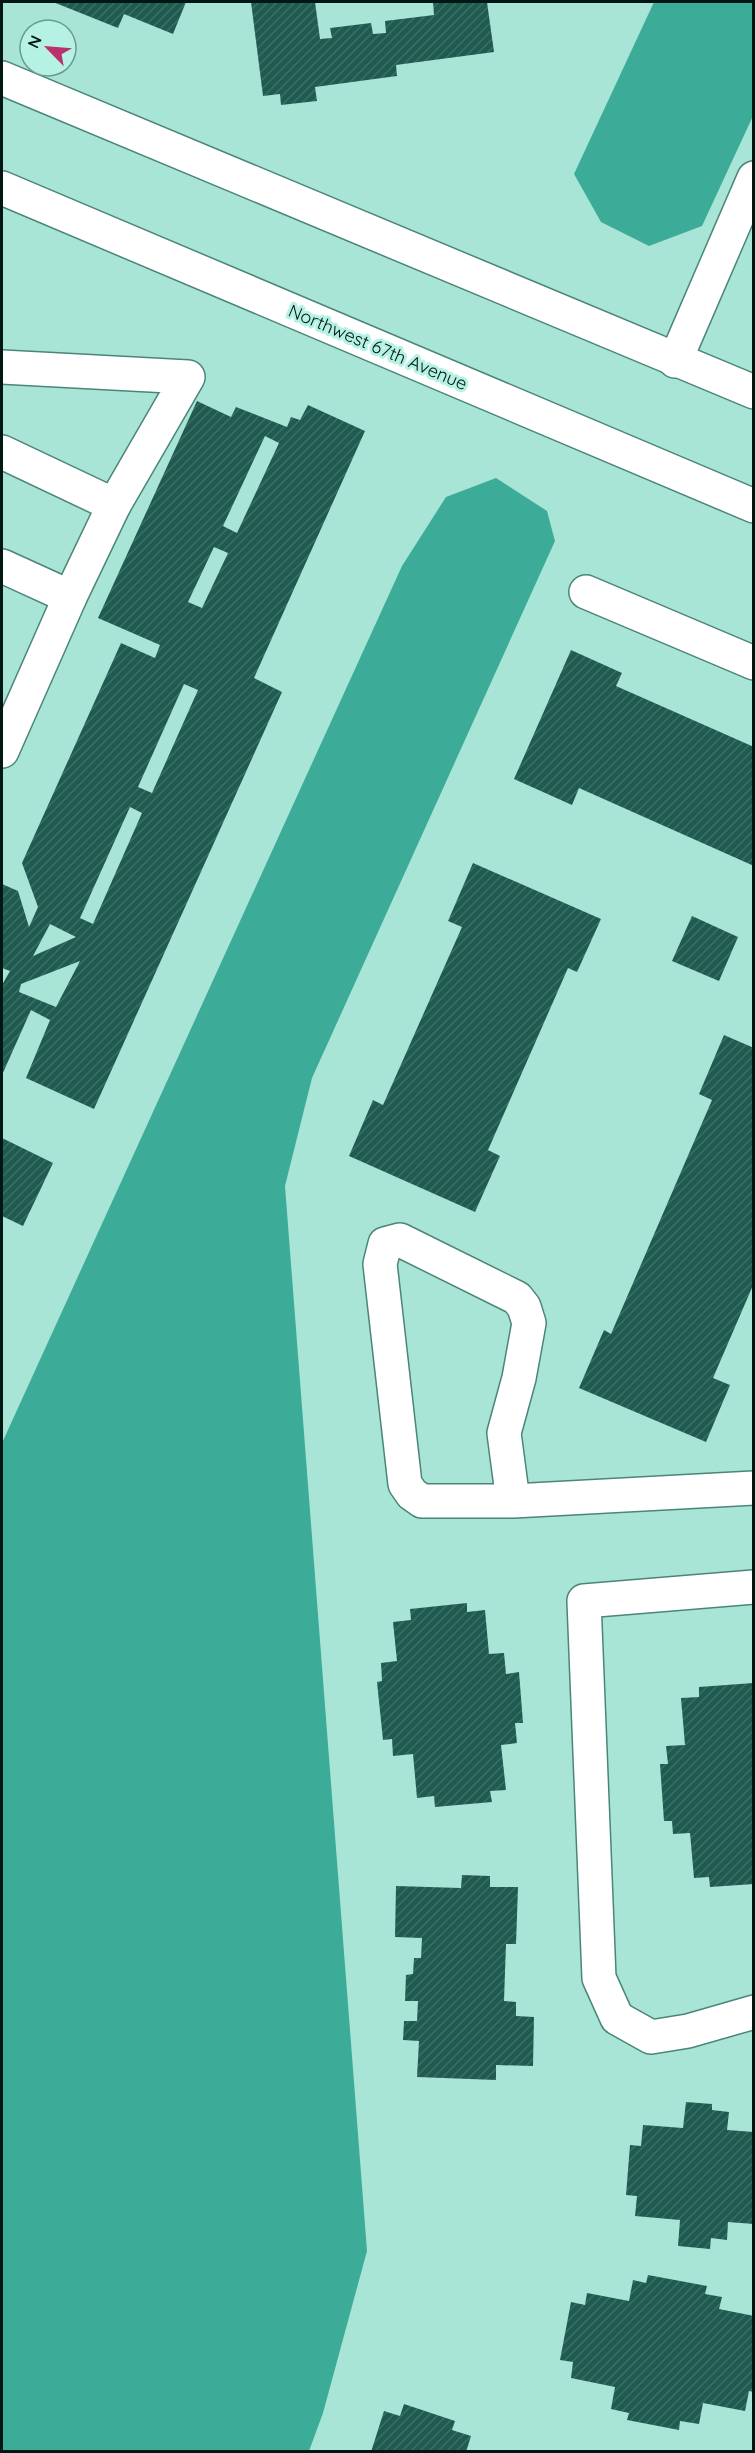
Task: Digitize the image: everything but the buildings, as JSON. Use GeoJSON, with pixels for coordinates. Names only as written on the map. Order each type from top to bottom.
{"type":"FeatureCollection","features":[{"type":"Feature","properties":{"kind":"main road"},"geometry":{"type":"LineString","coordinates":[[7,83],[753,392]]}},
{"type":"Feature","properties":{"kind":"main road"},"geometry":{"type":"LineString","coordinates":[[675,361],[753,178]]}},
{"type":"Feature","properties":{"kind":"main road","name":"Northwest 67th Avenue"},"geometry":{"type":"LineString","coordinates":[[2,188],[753,506]]}},
{"type":"Feature","properties":{"kind":"main road"},"geometry":{"type":"LineString","coordinates":[[2,367],[188,377],[114,505],[70,597],[2,751]]}},
{"type":"Feature","properties":{"kind":"main road"},"geometry":{"type":"LineString","coordinates":[[2,452],[114,505]]}},
{"type":"Feature","properties":{"kind":"main road"},"geometry":{"type":"LineString","coordinates":[[2,566],[70,597]]}},
{"type":"Feature","properties":{"kind":"main road"},"geometry":{"type":"LineString","coordinates":[[586,592],[753,663]]}},
{"type":"Feature","properties":{"kind":"main road"},"geometry":{"type":"LineString","coordinates":[[513,1501],[504,1433],[519,1378],[529,1323],[525,1307],[517,1298],[400,1240],[385,1244],[380,1264],[405,1484],[412,1494],[422,1501],[513,1501],[753,1488]]}},
{"type":"Feature","properties":{"kind":"main road"},"geometry":{"type":"LineString","coordinates":[[753,1587],[584,1601],[599,1978],[617,2018],[651,2037],[688,2031],[753,2012]]}},
{"type":"Feature","properties":{"kind":"shaded area"},"geometry":{"type":"Polygon","coordinates":[[[654,2],[753,2],[753,116],[702,226],[649,246],[601,222],[574,174],[654,2]]]}},
{"type":"Feature","properties":{"kind":"shaded area"},"geometry":{"type":"Polygon","coordinates":[[[496,478],[547,511],[555,541],[312,1078],[285,1186],[367,2251],[323,2413],[309,2451],[2,2451],[2,1443],[402,566],[446,497],[496,478]]]}}]}
